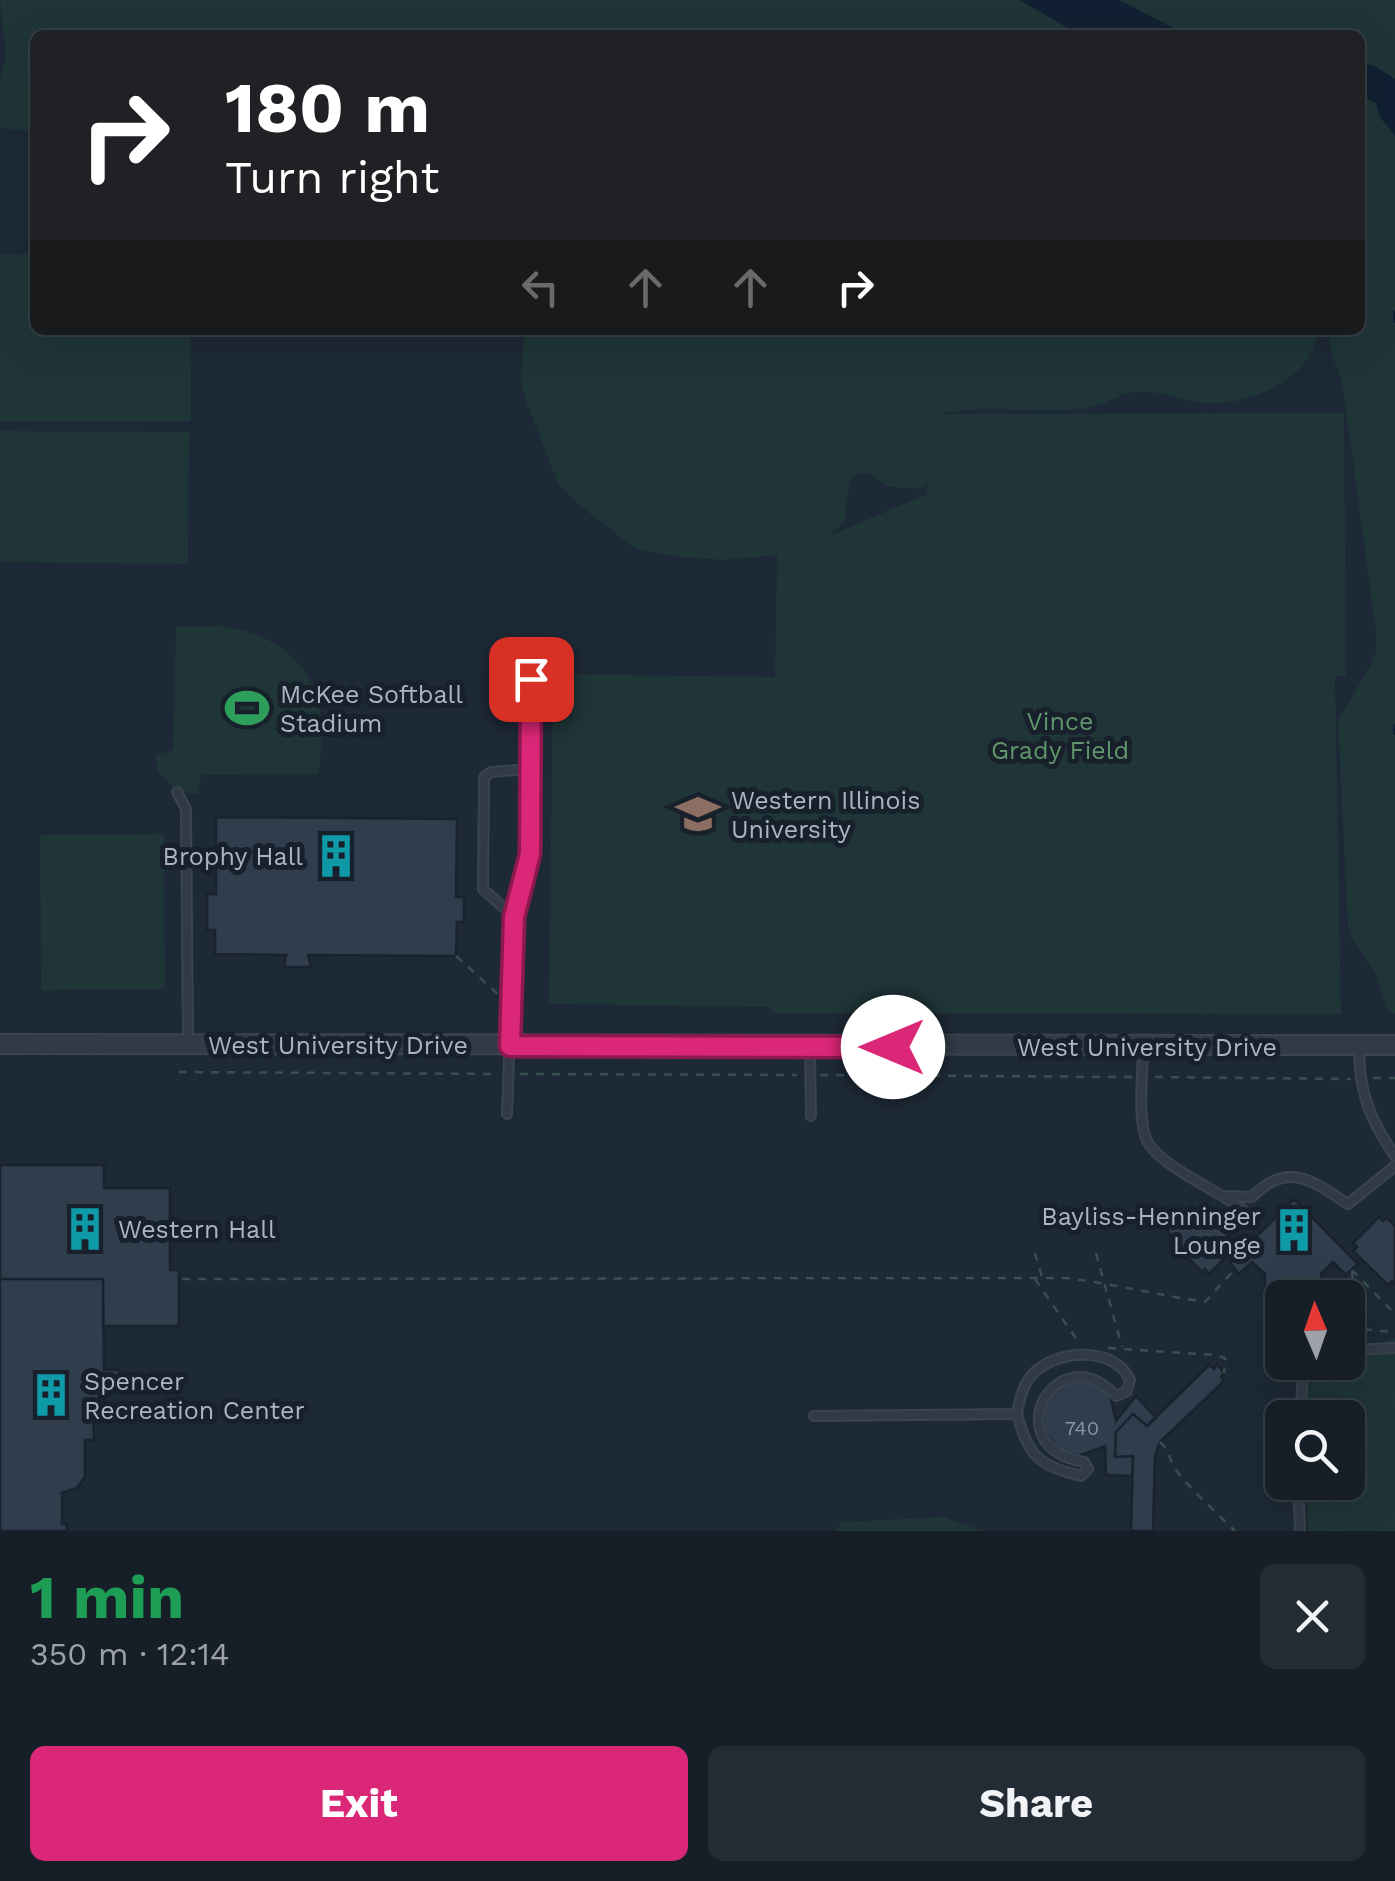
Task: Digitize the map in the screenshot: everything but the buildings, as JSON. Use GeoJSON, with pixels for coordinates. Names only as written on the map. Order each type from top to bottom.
{"type":"FeatureCollection","features":[{"type":"Feature","properties":{"kind":"street","name":"West University Drive"},"geometry":{"type":"LineString","coordinates":[[0,1044],[1395,1045]]}},
{"type":"Feature","properties":{"kind":"lane"},"geometry":{"type":"LineString","coordinates":[[507,1114],[514,917],[530,854],[531,679]]}},
{"type":"Feature","properties":{"kind":"lane"},"geometry":{"type":"LineString","coordinates":[[514,917],[482,890],[484,778],[491,772],[531,768]]}},
{"type":"Feature","properties":{"kind":"lane"},"geometry":{"type":"LineString","coordinates":[[176,792],[186,809],[188,1044]]}},
{"type":"Feature","properties":{"kind":"lane"},"geometry":{"type":"LineString","coordinates":[[1359,1046],[1359,1078],[1372,1123],[1395,1156]]}},
{"type":"Feature","properties":{"kind":"lane"},"geometry":{"type":"LineString","coordinates":[[810,1047],[811,1116]]}},
{"type":"Feature","properties":{"kind":"lane"},"geometry":{"type":"LineString","coordinates":[[1143,1047],[1147,1141],[1182,1172],[1242,1209]]}},
{"type":"Feature","properties":{"kind":"lane"},"geometry":{"type":"LineString","coordinates":[[1224,1195],[1252,1198],[1273,1180],[1300,1176],[1348,1204],[1395,1166]]}},
{"type":"Feature","properties":{"kind":"lane"},"geometry":{"type":"LineString","coordinates":[[1365,1349],[1395,1348]]}},
{"type":"Feature","properties":{"kind":"lane"},"geometry":{"type":"LineString","coordinates":[[1079,1354],[1103,1358],[1126,1371],[1130,1380],[1127,1391],[1116,1396],[1094,1378],[1066,1379],[1050,1388],[1040,1404],[1037,1420],[1047,1445],[1084,1462],[1088,1469],[1080,1476],[1053,1469],[1036,1458],[1018,1414],[1030,1377],[1058,1358],[1079,1354]]}},
{"type":"Feature","properties":{"kind":"lane"},"geometry":{"type":"LineString","coordinates":[[814,1416],[1018,1414]]}},
{"type":"Feature","properties":{"kind":"lane"},"geometry":{"type":"LineString","coordinates":[[1299,1500],[1300,1531]]}},
{"type":"Feature","properties":{"kind":"path"},"geometry":{"type":"LineString","coordinates":[[456,956],[513,1008]]}},
{"type":"Feature","properties":{"kind":"path"},"geometry":{"type":"LineString","coordinates":[[1034,1253],[1042,1278]]}},
{"type":"Feature","properties":{"kind":"path"},"geometry":{"type":"LineString","coordinates":[[1096,1253],[1122,1347]]}},
{"type":"Feature","properties":{"kind":"path"},"geometry":{"type":"LineString","coordinates":[[182,1279],[1042,1278],[1104,1282],[1148,1294],[1205,1302],[1234,1269]]}},
{"type":"Feature","properties":{"kind":"path"},"geometry":{"type":"LineString","coordinates":[[1034,1278],[1080,1344]]}},
{"type":"Feature","properties":{"kind":"path"},"geometry":{"type":"LineString","coordinates":[[1365,1283],[1395,1314]]}},
{"type":"Feature","properties":{"kind":"path"},"geometry":{"type":"LineString","coordinates":[[1365,1330],[1395,1332]]}},
{"type":"Feature","properties":{"kind":"path"},"geometry":{"type":"LineString","coordinates":[[1160,1442],[1187,1483],[1235,1531]]}},
{"type":"Feature","properties":{"kind":"green space"},"geometry":{"type":"Polygon","coordinates":[[[0,0],[1020,0],[1071,30],[30,30],[30,131],[0,128],[0,78],[6,55],[0,0]]]}},
{"type":"Feature","properties":{"kind":"green space"},"geometry":{"type":"Polygon","coordinates":[[[1119,0],[1395,0],[1395,79],[1365,64],[1365,30],[1177,30],[1119,0]]]}},
{"type":"Feature","properties":{"kind":"green space"},"geometry":{"type":"Polygon","coordinates":[[[1365,97],[1376,103],[1380,117],[1395,136],[1395,1014],[1386,1009],[1376,974],[1352,939],[1348,926],[1338,721],[1370,666],[1376,651],[1376,632],[1342,381],[1329,335],[1365,335],[1365,97]]]}},
{"type":"Feature","properties":{"kind":"green space"},"geometry":{"type":"Polygon","coordinates":[[[0,254],[30,254],[30,335],[191,335],[191,421],[0,421],[0,254]]]}},
{"type":"Feature","properties":{"kind":"green space","name":"Vince Grady Field"},"geometry":{"type":"Polygon","coordinates":[[[524,335],[1318,335],[1310,355],[1286,380],[1238,400],[1205,403],[1144,392],[1124,394],[1087,408],[976,409],[940,414],[1344,413],[1346,676],[1335,676],[1341,1014],[772,1013],[771,1007],[549,1004],[553,674],[775,677],[777,555],[725,560],[636,549],[559,486],[521,383],[524,335]],[[869,473],[857,474],[850,481],[844,523],[829,536],[927,494],[927,484],[921,489],[889,487],[869,473]]]}},
{"type":"Feature","properties":{"kind":"green space"},"geometry":{"type":"Polygon","coordinates":[[[0,431],[189,432],[188,564],[0,562],[0,431]]]}},
{"type":"Feature","properties":{"kind":"green space","name":"McKee Softball Stadium"},"geometry":{"type":"Polygon","coordinates":[[[222,626],[274,644],[307,675],[321,719],[318,774],[201,775],[198,794],[177,792],[157,771],[156,755],[173,750],[176,627],[222,626]]]}},
{"type":"Feature","properties":{"kind":"green space"},"geometry":{"type":"Polygon","coordinates":[[[164,834],[165,989],[41,990],[40,835],[164,834]]]}},
{"type":"Feature","properties":{"kind":"green space"},"geometry":{"type":"Polygon","coordinates":[[[1395,1338],[1395,1531],[1308,1531],[1307,1500],[1365,1500],[1365,1400],[1306,1400],[1306,1395],[1313,1380],[1365,1380],[1365,1348],[1395,1338]]]}},
{"type":"Feature","properties":{"kind":"green space"},"geometry":{"type":"Polygon","coordinates":[[[943,1517],[983,1531],[836,1531],[841,1522],[943,1517]]]}},
{"type":"Feature","properties":{"kind":"water"},"geometry":{"type":"Polygon","coordinates":[[[1020,0],[1119,0],[1177,30],[1071,30],[1020,0]]]}},
{"type":"Feature","properties":{"kind":"water"},"geometry":{"type":"Polygon","coordinates":[[[1365,64],[1395,79],[1395,136],[1380,117],[1376,103],[1365,97],[1365,64]]]}},
{"type":"Feature","properties":{"kind":"waterway"},"geometry":{"type":"LineString","coordinates":[[1395,312],[1395,321]]}},
{"type":"Feature","properties":{"kind":"waterway"},"geometry":{"type":"LineString","coordinates":[[1395,726],[1395,733]]}},
{"type":"Feature","properties":{"kind":"place","name":"McKee Softball Stadium"},"geometry":{"type":"Point","coordinates":[247,708]}},
{"type":"Feature","properties":{"kind":"place","name":"Western Illinois University"},"geometry":{"type":"Point","coordinates":[698,814]}},
{"type":"Feature","properties":{"kind":"place","name":"Brophy Hall"},"geometry":{"type":"Point","coordinates":[336,856]}},
{"type":"Feature","properties":{"kind":"place","name":"Western Hall"},"geometry":{"type":"Point","coordinates":[85,1229]}},
{"type":"Feature","properties":{"kind":"place","name":"Bayliss-Henninger Lounge"},"geometry":{"type":"Point","coordinates":[1294,1230]}},
{"type":"Feature","properties":{"kind":"place","name":"Spencer Recreation Center"},"geometry":{"type":"Point","coordinates":[51,1395]}},
{"type":"Feature","properties":{"kind":"route"},"geometry":{"type":"LineString","coordinates":[[531,679],[530,854],[514,917],[510,1046],[893,1047]]}}]}
